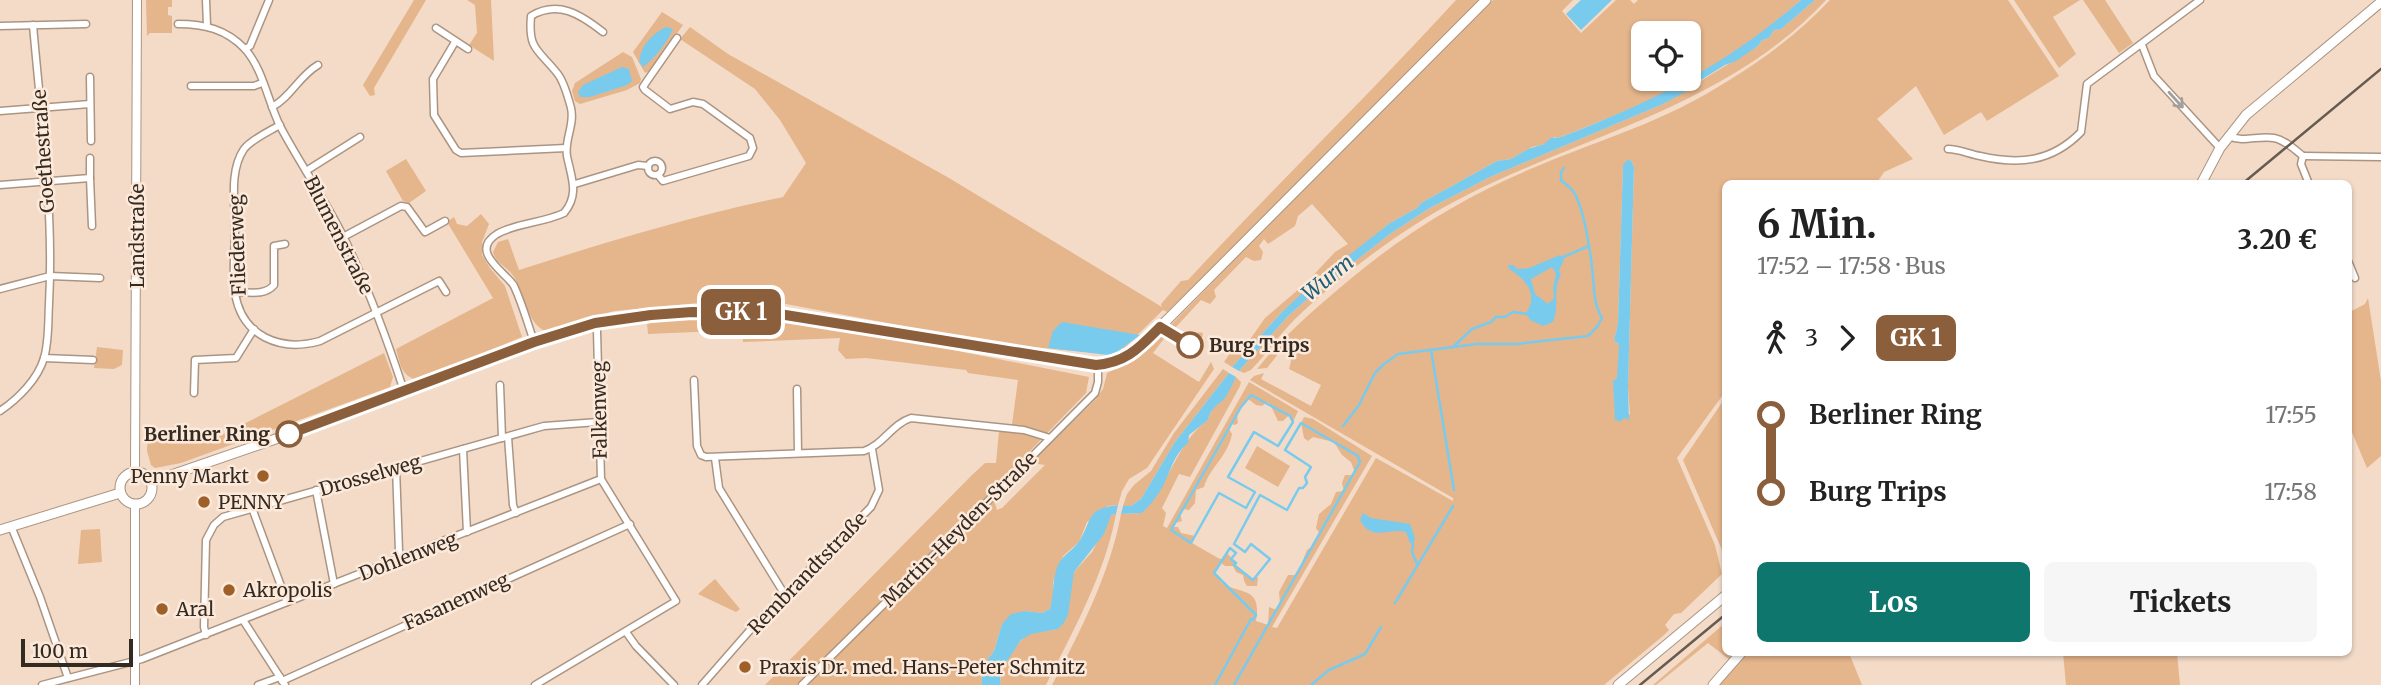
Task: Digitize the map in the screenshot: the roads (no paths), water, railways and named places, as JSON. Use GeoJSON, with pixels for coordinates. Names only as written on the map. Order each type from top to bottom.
{"type":"FeatureCollection","features":[{"type":"Feature","properties":{"kind":"main road"},"geometry":{"type":"LineString","coordinates":[[151,482],[534,342],[595,323],[692,312],[773,313],[1098,365],[1119,361],[1136,351],[1486,0]]}},
{"type":"Feature","properties":{"kind":"main road"},"geometry":{"type":"LineString","coordinates":[[2203,180],[2220,148],[2246,115],[2381,2]]}},
{"type":"Feature","properties":{"kind":"main road"},"geometry":{"type":"LineString","coordinates":[[135,472],[145,474],[151,482],[149,498],[135,505],[126,502],[120,493],[122,479],[135,472]]}},
{"type":"Feature","properties":{"kind":"main road"},"geometry":{"type":"LineString","coordinates":[[0,530],[120,493]]}},
{"type":"Feature","properties":{"kind":"main road"},"geometry":{"type":"LineString","coordinates":[[1618,685],[1722,598]]}},
{"type":"Feature","properties":{"kind":"main road"},"geometry":{"type":"LineString","coordinates":[[1713,685],[1738,656]]}},
{"type":"Feature","properties":{"kind":"street","name":"Landstraße"},"geometry":{"type":"LineString","coordinates":[[135,472],[137,0]]}},
{"type":"Feature","properties":{"kind":"street"},"geometry":{"type":"LineString","coordinates":[[206,0],[206,25]]}},
{"type":"Feature","properties":{"kind":"street"},"geometry":{"type":"LineString","coordinates":[[245,49],[250,46],[269,0]]}},
{"type":"Feature","properties":{"kind":"street"},"geometry":{"type":"LineString","coordinates":[[1948,149],[2007,161],[2032,161],[2057,152],[2081,132],[2087,84],[2200,0]]}},
{"type":"Feature","properties":{"kind":"street"},"geometry":{"type":"LineString","coordinates":[[534,342],[513,284],[492,265],[487,248],[498,233],[564,213],[575,184],[566,148],[572,120],[571,109],[559,75],[533,48],[531,16],[543,6],[561,3],[603,32]]}},
{"type":"Feature","properties":{"kind":"street"},"geometry":{"type":"LineString","coordinates":[[0,26],[86,24]]}},
{"type":"Feature","properties":{"kind":"street","name":"Blumenstraße"},"geometry":{"type":"LineString","coordinates":[[178,24],[206,25],[233,38],[245,49],[280,125],[343,237],[378,313],[404,391]]}},
{"type":"Feature","properties":{"kind":"street","name":"Goethestraße"},"geometry":{"type":"LineString","coordinates":[[0,411],[25,388],[44,358],[50,276],[47,181],[33,25]]}},
{"type":"Feature","properties":{"kind":"street"},"geometry":{"type":"LineString","coordinates":[[436,28],[468,49]]}},
{"type":"Feature","properties":{"kind":"street"},"geometry":{"type":"LineString","coordinates":[[575,184],[638,165],[648,166],[650,174],[657,175],[663,181],[749,156],[753,148],[750,138],[703,104],[693,102],[670,108],[643,87],[677,38]]}},
{"type":"Feature","properties":{"kind":"street"},"geometry":{"type":"LineString","coordinates":[[455,42],[433,79],[433,115],[456,150],[461,153],[566,148]]}},
{"type":"Feature","properties":{"kind":"street"},"geometry":{"type":"LineString","coordinates":[[2142,45],[2154,76],[2220,148]]}},
{"type":"Feature","properties":{"kind":"street"},"geometry":{"type":"LineString","coordinates":[[272,107],[280,103],[304,74],[318,65]]}},
{"type":"Feature","properties":{"kind":"street"},"geometry":{"type":"LineString","coordinates":[[90,77],[91,141]]}},
{"type":"Feature","properties":{"kind":"street"},"geometry":{"type":"LineString","coordinates":[[191,86],[254,86],[262,83]]}},
{"type":"Feature","properties":{"kind":"street"},"geometry":{"type":"LineString","coordinates":[[0,111],[90,104]]}},
{"type":"Feature","properties":{"kind":"street","name":"Fliederweg"},"geometry":{"type":"LineString","coordinates":[[254,329],[243,314],[235,292],[235,170],[244,150],[280,125]]}},
{"type":"Feature","properties":{"kind":"street"},"geometry":{"type":"LineString","coordinates":[[2229,136],[2238,139],[2278,139],[2303,156],[2381,156]]}},
{"type":"Feature","properties":{"kind":"street"},"geometry":{"type":"LineString","coordinates":[[306,171],[360,137]]}},
{"type":"Feature","properties":{"kind":"street"},"geometry":{"type":"LineString","coordinates":[[2303,156],[2301,164],[2307,180]]}},
{"type":"Feature","properties":{"kind":"street"},"geometry":{"type":"LineString","coordinates":[[90,158],[92,226]]}},
{"type":"Feature","properties":{"kind":"street"},"geometry":{"type":"LineString","coordinates":[[0,185],[90,178]]}},
{"type":"Feature","properties":{"kind":"street"},"geometry":{"type":"LineString","coordinates":[[343,237],[401,205],[407,207],[425,232],[445,221]]}},
{"type":"Feature","properties":{"kind":"street"},"geometry":{"type":"LineString","coordinates":[[235,292],[264,293],[272,289],[274,246],[285,244]]}},
{"type":"Feature","properties":{"kind":"street"},"geometry":{"type":"LineString","coordinates":[[2352,271],[2355,278]]}},
{"type":"Feature","properties":{"kind":"street"},"geometry":{"type":"LineString","coordinates":[[0,289],[50,276],[100,278]]}},
{"type":"Feature","properties":{"kind":"street"},"geometry":{"type":"LineString","coordinates":[[194,393],[195,360],[236,359],[254,329],[282,345],[305,345],[320,341],[439,281],[446,292]]}},
{"type":"Feature","properties":{"kind":"street","name":"Falkenweg"},"geometry":{"type":"LineString","coordinates":[[595,323],[601,479],[676,601],[626,632]]}},
{"type":"Feature","properties":{"kind":"street"},"geometry":{"type":"LineString","coordinates":[[44,358],[93,360]]}},
{"type":"Feature","properties":{"kind":"street","name":"Martin-Heyden-Straße"},"geometry":{"type":"LineString","coordinates":[[802,685],[1095,393],[1098,365]]}},
{"type":"Feature","properties":{"kind":"street"},"geometry":{"type":"LineString","coordinates":[[694,380],[696,446],[701,455],[715,458],[864,451],[872,449],[903,421],[911,418],[1024,430],[1050,438]]}},
{"type":"Feature","properties":{"kind":"street"},"geometry":{"type":"LineString","coordinates":[[500,385],[516,513]]}},
{"type":"Feature","properties":{"kind":"street"},"geometry":{"type":"LineString","coordinates":[[797,389],[798,453]]}},
{"type":"Feature","properties":{"kind":"street","name":"Drosselweg"},"geometry":{"type":"LineString","coordinates":[[206,635],[204,627],[208,533],[223,517],[544,426],[598,422]]}},
{"type":"Feature","properties":{"kind":"street"},"geometry":{"type":"LineString","coordinates":[[463,449],[467,532]]}},
{"type":"Feature","properties":{"kind":"street","name":"Rembrandtstraße"},"geometry":{"type":"LineString","coordinates":[[702,685],[751,629],[871,507],[879,490],[872,449]]}},
{"type":"Feature","properties":{"kind":"street"},"geometry":{"type":"LineString","coordinates":[[715,458],[719,488],[785,595]]}},
{"type":"Feature","properties":{"kind":"street"},"geometry":{"type":"LineString","coordinates":[[396,467],[398,551],[401,558]]}},
{"type":"Feature","properties":{"kind":"street","name":"Dohlenweg"},"geometry":{"type":"LineString","coordinates":[[42,685],[60,683],[68,678],[135,661],[206,635],[601,479]]}},
{"type":"Feature","properties":{"kind":"street"},"geometry":{"type":"LineString","coordinates":[[316,490],[334,584]]}},
{"type":"Feature","properties":{"kind":"street"},"geometry":{"type":"LineString","coordinates":[[135,505],[135,685]]}},
{"type":"Feature","properties":{"kind":"street"},"geometry":{"type":"LineString","coordinates":[[252,508],[287,602]]}},
{"type":"Feature","properties":{"kind":"street","name":"Fasanenweg"},"geometry":{"type":"LineString","coordinates":[[258,685],[282,681],[630,524]]}},
{"type":"Feature","properties":{"kind":"street"},"geometry":{"type":"LineString","coordinates":[[11,526],[40,597],[68,678]]}},
{"type":"Feature","properties":{"kind":"street"},"geometry":{"type":"LineString","coordinates":[[243,620],[282,681]]}},
{"type":"Feature","properties":{"kind":"street"},"geometry":{"type":"LineString","coordinates":[[535,685],[626,632],[674,685]]}},
{"type":"Feature","properties":{"kind":"water"},"geometry":{"type":"Polygon","coordinates":[[[1581,0],[1612,0],[1581,30],[1566,14],[1581,0]]]}},
{"type":"Feature","properties":{"kind":"water"},"geometry":{"type":"Polygon","coordinates":[[[1801,0],[1815,0],[1781,29],[1774,30],[1769,38],[1762,40],[1758,46],[1701,80],[1701,72],[1773,23],[1801,0]]]}},
{"type":"Feature","properties":{"kind":"water"},"geometry":{"type":"Polygon","coordinates":[[[666,27],[673,29],[667,40],[643,67],[639,62],[645,45],[666,27]]]}},
{"type":"Feature","properties":{"kind":"water"},"geometry":{"type":"Polygon","coordinates":[[[622,67],[629,69],[632,81],[627,85],[590,97],[580,97],[578,92],[583,85],[622,67]]]}},
{"type":"Feature","properties":{"kind":"water","name":"Wurm"},"geometry":{"type":"Polygon","coordinates":[[[1666,91],[1687,91],[1663,104],[1490,177],[1428,209],[1390,234],[1311,296],[1289,315],[1239,371],[1232,367],[1283,311],[1311,285],[1390,223],[1421,203],[1497,161],[1511,159],[1551,138],[1595,124],[1666,91]]]}},
{"type":"Feature","properties":{"kind":"water"},"geometry":{"type":"Polygon","coordinates":[[[1631,160],[1634,167],[1629,420],[1624,418],[1620,422],[1615,421],[1613,381],[1617,378],[1619,344],[1614,341],[1618,323],[1623,165],[1631,160]]]}},
{"type":"Feature","properties":{"kind":"water"},"geometry":{"type":"Polygon","coordinates":[[[1560,255],[1564,260],[1559,270],[1561,275],[1557,286],[1555,316],[1553,322],[1543,326],[1530,320],[1526,313],[1531,300],[1529,288],[1508,265],[1517,269],[1529,268],[1560,255]],[[1552,267],[1531,279],[1535,294],[1548,304],[1554,298],[1556,274],[1552,267]]]}},
{"type":"Feature","properties":{"kind":"water"},"geometry":{"type":"Polygon","coordinates":[[[1062,322],[1140,335],[1117,352],[1108,355],[1048,348],[1053,331],[1062,322]]]}},
{"type":"Feature","properties":{"kind":"water"},"geometry":{"type":"Polygon","coordinates":[[[1229,373],[1236,377],[1226,396],[1208,420],[1189,435],[1188,443],[1176,458],[1156,497],[1142,513],[1121,514],[1123,506],[1131,506],[1141,499],[1175,442],[1229,373]]]}},
{"type":"Feature","properties":{"kind":"water"},"geometry":{"type":"Polygon","coordinates":[[[1118,505],[1116,514],[1111,515],[1104,534],[1074,572],[1068,615],[1063,624],[1058,629],[1031,634],[1021,640],[1001,670],[1000,685],[982,685],[981,668],[994,651],[1002,624],[1011,614],[1025,611],[1042,613],[1050,609],[1060,561],[1078,543],[1095,512],[1118,505]]]}},
{"type":"Feature","properties":{"kind":"water"},"geometry":{"type":"Polygon","coordinates":[[[1363,513],[1371,518],[1410,524],[1415,538],[1413,544],[1406,532],[1370,531],[1360,520],[1363,513]]]}},
{"type":"Feature","properties":{"kind":"waterway"},"geometry":{"type":"LineString","coordinates":[[1343,426],[1359,405],[1375,373],[1398,354],[1477,344],[1516,344],[1588,336],[1597,327],[1602,318],[1597,308],[1586,232],[1577,198],[1561,180],[1564,168]]}},
{"type":"Feature","properties":{"kind":"waterway"},"geometry":{"type":"LineString","coordinates":[[1561,258],[1589,246]]}},
{"type":"Feature","properties":{"kind":"waterway"},"geometry":{"type":"LineString","coordinates":[[1453,347],[1472,329],[1491,322],[1496,317],[1505,317],[1513,312],[1528,314]]}},
{"type":"Feature","properties":{"kind":"waterway"},"geometry":{"type":"LineString","coordinates":[[1431,350],[1454,490]]}},
{"type":"Feature","properties":{"kind":"waterway"},"geometry":{"type":"LineString","coordinates":[[1251,395],[1290,416],[1293,422],[1278,446],[1254,432],[1228,477],[1255,492],[1246,508],[1219,493],[1191,543],[1171,530],[1241,407],[1251,395]]}},
{"type":"Feature","properties":{"kind":"waterway"},"geometry":{"type":"LineString","coordinates":[[1215,685],[1251,619],[1256,615],[1214,573],[1230,548],[1236,553],[1231,559],[1236,563],[1234,565],[1253,580],[1270,559],[1251,544],[1245,552],[1234,544],[1260,495],[1287,510],[1299,488],[1303,488],[1307,483],[1305,477],[1311,467],[1285,450],[1301,423],[1358,456],[1360,462],[1234,685]]}},
{"type":"Feature","properties":{"kind":"waterway"},"geometry":{"type":"LineString","coordinates":[[1395,603],[1453,506]]}},
{"type":"Feature","properties":{"kind":"waterway"},"geometry":{"type":"LineString","coordinates":[[1413,544],[1412,552],[1417,564]]}},
{"type":"Feature","properties":{"kind":"waterway"},"geometry":{"type":"LineString","coordinates":[[1311,685],[1329,670],[1365,654],[1381,627]]}},
{"type":"Feature","properties":{"kind":"railway"},"geometry":{"type":"LineString","coordinates":[[2247,180],[2381,69]]}},
{"type":"Feature","properties":{"kind":"railway"},"geometry":{"type":"LineString","coordinates":[[1640,685],[1722,617]]}},
{"type":"Feature","properties":{"kind":"place","name":"Burg Trips"},"geometry":{"type":"Point","coordinates":[1190,345]}},
{"type":"Feature","properties":{"kind":"place","name":"Berliner Ring"},"geometry":{"type":"Point","coordinates":[289,434]}},
{"type":"Feature","properties":{"kind":"place","name":"Penny Markt"},"geometry":{"type":"Point","coordinates":[263,476]}},
{"type":"Feature","properties":{"kind":"place","name":"PENNY"},"geometry":{"type":"Point","coordinates":[204,502]}},
{"type":"Feature","properties":{"kind":"place","name":"Akropolis"},"geometry":{"type":"Point","coordinates":[229,590]}},
{"type":"Feature","properties":{"kind":"place","name":"Aral"},"geometry":{"type":"Point","coordinates":[162,609]}},
{"type":"Feature","properties":{"kind":"place","name":"Praxis Dr. med. Hans-Peter Schmitz"},"geometry":{"type":"Point","coordinates":[745,667]}}]}
